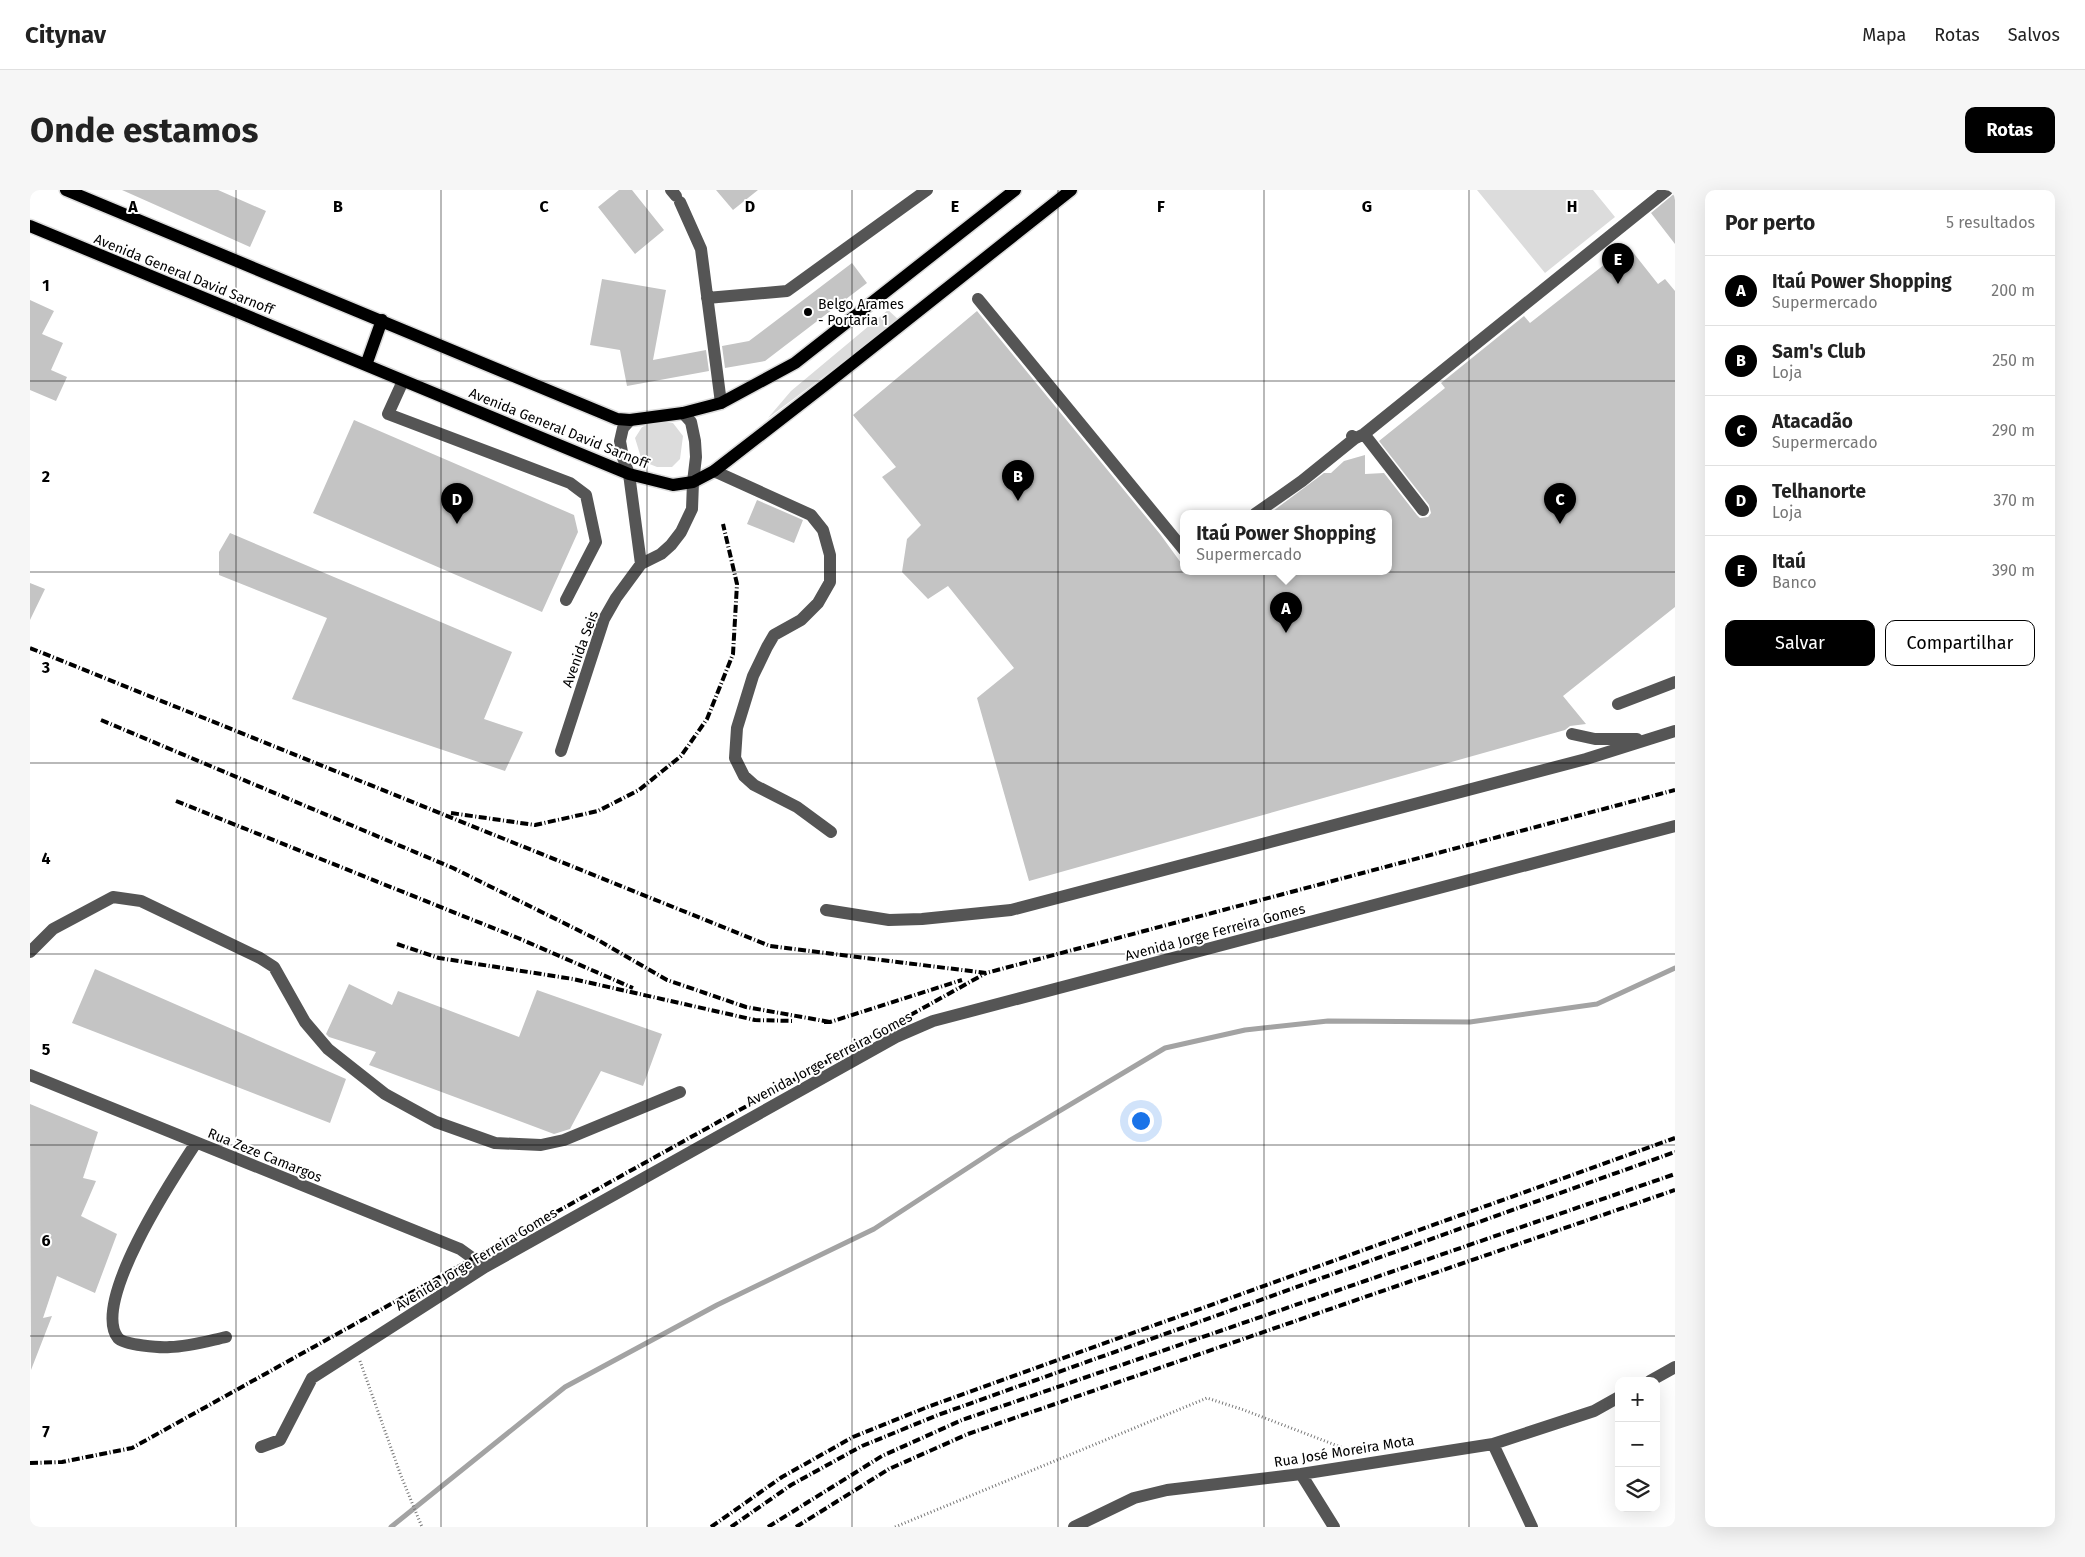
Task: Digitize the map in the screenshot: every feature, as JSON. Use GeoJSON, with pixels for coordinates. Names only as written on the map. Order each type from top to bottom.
{"type":"FeatureCollection","features":[{"type":"Feature","properties":{"kind":"main road"},"geometry":{"type":"LineString","coordinates":[[66,190],[618,419],[630,420],[683,412],[721,403],[804,358],[1015,190]]}},
{"type":"Feature","properties":{"kind":"main road","name":"Avenida General David Sarnoff"},"geometry":{"type":"LineString","coordinates":[[30,226],[629,474],[673,485],[693,482],[714,471],[1071,190]]}},
{"type":"Feature","properties":{"kind":"main road"},"geometry":{"type":"LineString","coordinates":[[366,365],[382,320]]}},
{"type":"Feature","properties":{"kind":"street"},"geometry":{"type":"LineString","coordinates":[[707,298],[788,291],[927,190]]}},
{"type":"Feature","properties":{"kind":"street"},"geometry":{"type":"LineString","coordinates":[[1261,510],[1302,481],[1667,190]]}},
{"type":"Feature","properties":{"kind":"street"},"geometry":{"type":"LineString","coordinates":[[675,196],[701,248],[721,403]]}},
{"type":"Feature","properties":{"kind":"street"},"geometry":{"type":"LineString","coordinates":[[978,299],[1180,545]]}},
{"type":"Feature","properties":{"kind":"street"},"geometry":{"type":"LineString","coordinates":[[403,380],[388,414],[570,483],[586,495],[596,542],[566,600]]}},
{"type":"Feature","properties":{"kind":"street","name":"Avenida Seis"},"geometry":{"type":"LineString","coordinates":[[560,751],[604,620],[616,598],[641,564],[661,554],[671,545],[681,532],[692,509],[696,441],[691,422],[683,412]]}},
{"type":"Feature","properties":{"kind":"street"},"geometry":{"type":"LineString","coordinates":[[630,420],[624,428],[620,441],[623,458],[629,474],[641,564]]}},
{"type":"Feature","properties":{"kind":"street"},"geometry":{"type":"LineString","coordinates":[[1357,437],[1423,510]]}},
{"type":"Feature","properties":{"kind":"street"},"geometry":{"type":"LineString","coordinates":[[714,471],[811,515],[823,530],[830,555],[830,582],[818,603],[801,620],[774,635],[767,647],[753,676],[737,728],[735,758],[744,776],[754,785],[797,807],[831,832]]}},
{"type":"Feature","properties":{"kind":"street"},"geometry":{"type":"LineString","coordinates":[[1618,704],[1675,682]]}},
{"type":"Feature","properties":{"kind":"street"},"geometry":{"type":"LineString","coordinates":[[826,910],[888,920],[922,919],[1011,910],[1567,764],[1675,731]]}},
{"type":"Feature","properties":{"kind":"street"},"geometry":{"type":"LineString","coordinates":[[1572,734],[1595,739],[1650,739]]}},
{"type":"Feature","properties":{"kind":"street","name":"Avenida Jorge Ferreira Gomes"},"geometry":{"type":"LineString","coordinates":[[261,1447],[280,1440],[312,1378],[357,1351],[485,1267],[896,1037],[933,1021],[1675,826]]}},
{"type":"Feature","properties":{"kind":"street"},"geometry":{"type":"LineString","coordinates":[[30,952],[53,930],[113,897],[142,901],[260,958],[274,968],[305,1022],[328,1049],[385,1094],[436,1122],[495,1142],[541,1146],[564,1140],[680,1092]]}},
{"type":"Feature","properties":{"kind":"street","name":"Rua Zeze Camargos"},"geometry":{"type":"LineString","coordinates":[[30,1076],[460,1250],[485,1267]]}},
{"type":"Feature","properties":{"kind":"street"},"geometry":{"type":"LineString","coordinates":[[196,1143],[164,1190],[133,1251],[114,1297],[112,1324],[118,1338],[126,1343],[170,1348],[226,1337]]}},
{"type":"Feature","properties":{"kind":"street"},"geometry":{"type":"LineString","coordinates":[[1657,1377],[1675,1367]]}},
{"type":"Feature","properties":{"kind":"street","name":"Rua José Moreira Mota"},"geometry":{"type":"LineString","coordinates":[[1074,1527],[1134,1498],[1168,1490],[1301,1474],[1493,1444],[1594,1411],[1615,1399]]}},
{"type":"Feature","properties":{"kind":"street"},"geometry":{"type":"LineString","coordinates":[[1493,1444],[1532,1527]]}},
{"type":"Feature","properties":{"kind":"street"},"geometry":{"type":"LineString","coordinates":[[1301,1474],[1334,1527]]}},
{"type":"Feature","properties":{"kind":"path"},"geometry":{"type":"LineString","coordinates":[[357,1351],[401,1476],[422,1527]]}},
{"type":"Feature","properties":{"kind":"path"},"geometry":{"type":"LineString","coordinates":[[895,1527],[1207,1398],[1244,1410],[1378,1462]]}},
{"type":"Feature","properties":{"kind":"shaded area"},"geometry":{"type":"Polygon","coordinates":[[[1477,190],[1593,190],[1615,217],[1545,273],[1477,190]]]}},
{"type":"Feature","properties":{"kind":"shaded area"},"geometry":{"type":"Polygon","coordinates":[[[888,310],[899,320],[768,418],[791,391],[888,310]]]}},
{"type":"Feature","properties":{"kind":"shaded area"},"geometry":{"type":"Polygon","coordinates":[[[656,421],[673,423],[683,436],[680,459],[672,467],[657,467],[642,461],[635,438],[642,427],[656,421]]]}},
{"type":"Feature","properties":{"kind":"building"},"geometry":{"type":"Polygon","coordinates":[[[122,190],[218,190],[266,211],[250,247],[122,190]]]}},
{"type":"Feature","properties":{"kind":"building"},"geometry":{"type":"Polygon","coordinates":[[[619,190],[632,190],[664,230],[635,254],[598,207],[619,190]]]}},
{"type":"Feature","properties":{"kind":"building"},"geometry":{"type":"Polygon","coordinates":[[[716,190],[758,190],[733,210],[716,190]]]}},
{"type":"Feature","properties":{"kind":"building"},"geometry":{"type":"Polygon","coordinates":[[[1675,193],[1675,244],[1651,213],[1675,193]]]}},
{"type":"Feature","properties":{"kind":"building"},"geometry":{"type":"Polygon","coordinates":[[[1628,246],[1658,284],[1665,279],[1675,291],[1675,607],[1563,696],[1586,724],[1570,726],[1565,730],[1029,881],[977,698],[1014,668],[948,586],[928,599],[902,572],[907,539],[921,525],[882,477],[896,467],[853,415],[977,311],[1160,534],[1180,562],[1180,575],[1392,575],[1392,510],[1274,510],[1324,473],[1331,473],[1344,461],[1365,455],[1365,474],[1384,473],[1420,518],[1428,517],[1431,513],[1429,505],[1379,441],[1445,388],[1441,383],[1524,316],[1530,323],[1628,246]]]}},
{"type":"Feature","properties":{"kind":"building","name":"Belgo Arames - Portaria 1"},"geometry":{"type":"Polygon","coordinates":[[[852,263],[867,283],[765,361],[725,368],[722,346],[749,341],[852,263]]]}},
{"type":"Feature","properties":{"kind":"building"},"geometry":{"type":"Polygon","coordinates":[[[602,279],[666,290],[653,360],[706,350],[709,371],[627,386],[620,350],[590,345],[602,279]]]}},
{"type":"Feature","properties":{"kind":"building"},"geometry":{"type":"Polygon","coordinates":[[[30,300],[54,311],[42,334],[63,343],[51,370],[67,377],[56,401],[30,390],[30,300]]]}},
{"type":"Feature","properties":{"kind":"building"},"geometry":{"type":"Polygon","coordinates":[[[354,420],[574,515],[578,532],[542,612],[313,513],[354,420]]]}},
{"type":"Feature","properties":{"kind":"building"},"geometry":{"type":"Polygon","coordinates":[[[757,500],[803,520],[794,543],[747,524],[757,500]]]}},
{"type":"Feature","properties":{"kind":"building"},"geometry":{"type":"Polygon","coordinates":[[[230,533],[512,652],[484,719],[523,732],[505,771],[292,699],[327,618],[219,575],[219,552],[230,533]]]}},
{"type":"Feature","properties":{"kind":"building"},"geometry":{"type":"Polygon","coordinates":[[[30,583],[45,589],[30,620],[30,583]]]}},
{"type":"Feature","properties":{"kind":"building"},"geometry":{"type":"Polygon","coordinates":[[[95,969],[346,1079],[330,1123],[72,1023],[95,969]]]}},
{"type":"Feature","properties":{"kind":"building"},"geometry":{"type":"Polygon","coordinates":[[[349,984],[392,1005],[398,991],[519,1037],[537,990],[662,1034],[643,1086],[601,1071],[570,1129],[554,1134],[369,1065],[376,1052],[329,1037],[326,1034],[349,984]]]}},
{"type":"Feature","properties":{"kind":"building"},"geometry":{"type":"Polygon","coordinates":[[[30,1104],[98,1132],[83,1178],[96,1181],[81,1216],[117,1234],[95,1293],[57,1276],[43,1318],[52,1316],[31,1370],[30,1104]]]}},
{"type":"Feature","properties":{"kind":"waterway"},"geometry":{"type":"LineString","coordinates":[[391,1527],[565,1387],[717,1305],[874,1229],[1009,1141],[1165,1048],[1245,1030],[1328,1021],[1470,1022],[1597,1004],[1675,968]]}},
{"type":"Feature","properties":{"kind":"railway"},"geometry":{"type":"LineString","coordinates":[[451,813],[535,825],[598,811],[639,790],[681,756],[707,719],[733,654],[737,584],[723,524]]}},
{"type":"Feature","properties":{"kind":"railway"},"geometry":{"type":"LineString","coordinates":[[30,648],[770,946],[986,973],[1675,790]]}},
{"type":"Feature","properties":{"kind":"railway"},"geometry":{"type":"LineString","coordinates":[[101,720],[453,868],[598,940],[667,980],[746,1007],[830,1022]]}},
{"type":"Feature","properties":{"kind":"railway"},"geometry":{"type":"LineString","coordinates":[[176,801],[518,938],[633,988]]}},
{"type":"Feature","properties":{"kind":"railway"},"geometry":{"type":"LineString","coordinates":[[397,944],[439,958],[573,979],[755,1020],[794,1021]]}},
{"type":"Feature","properties":{"kind":"railway"},"geometry":{"type":"LineString","coordinates":[[30,1463],[62,1462],[132,1448],[986,973]]}},
{"type":"Feature","properties":{"kind":"railway"},"geometry":{"type":"LineString","coordinates":[[824,1022],[830,1022],[962,980]]}},
{"type":"Feature","properties":{"kind":"railway"},"geometry":{"type":"LineString","coordinates":[[711,1527],[782,1477],[853,1437],[930,1406],[1675,1138]]}},
{"type":"Feature","properties":{"kind":"railway"},"geometry":{"type":"LineString","coordinates":[[731,1527],[791,1485],[862,1446],[938,1415],[1675,1152]]}},
{"type":"Feature","properties":{"kind":"railway"},"geometry":{"type":"LineString","coordinates":[[768,1527],[882,1456],[962,1420],[1675,1174]]}},
{"type":"Feature","properties":{"kind":"railway"},"geometry":{"type":"LineString","coordinates":[[796,1527],[889,1469],[968,1434],[1675,1190]]}},
{"type":"Feature","properties":{"kind":"place","name":"Itaú"},"geometry":{"type":"Point","coordinates":[1618,284]}},
{"type":"Feature","properties":{"kind":"place","name":"Belgo Arames - Portaria 1"},"geometry":{"type":"Point","coordinates":[808,312]}},
{"type":"Feature","properties":{"kind":"place","name":"Sam's Club"},"geometry":{"type":"Point","coordinates":[1018,501]}},
{"type":"Feature","properties":{"kind":"place","name":"Telhanorte"},"geometry":{"type":"Point","coordinates":[457,524]}},
{"type":"Feature","properties":{"kind":"place","name":"Atacadão"},"geometry":{"type":"Point","coordinates":[1560,524]}},
{"type":"Feature","properties":{"kind":"place","name":"Itaú Power Shopping"},"geometry":{"type":"Point","coordinates":[1286,633]}}]}
